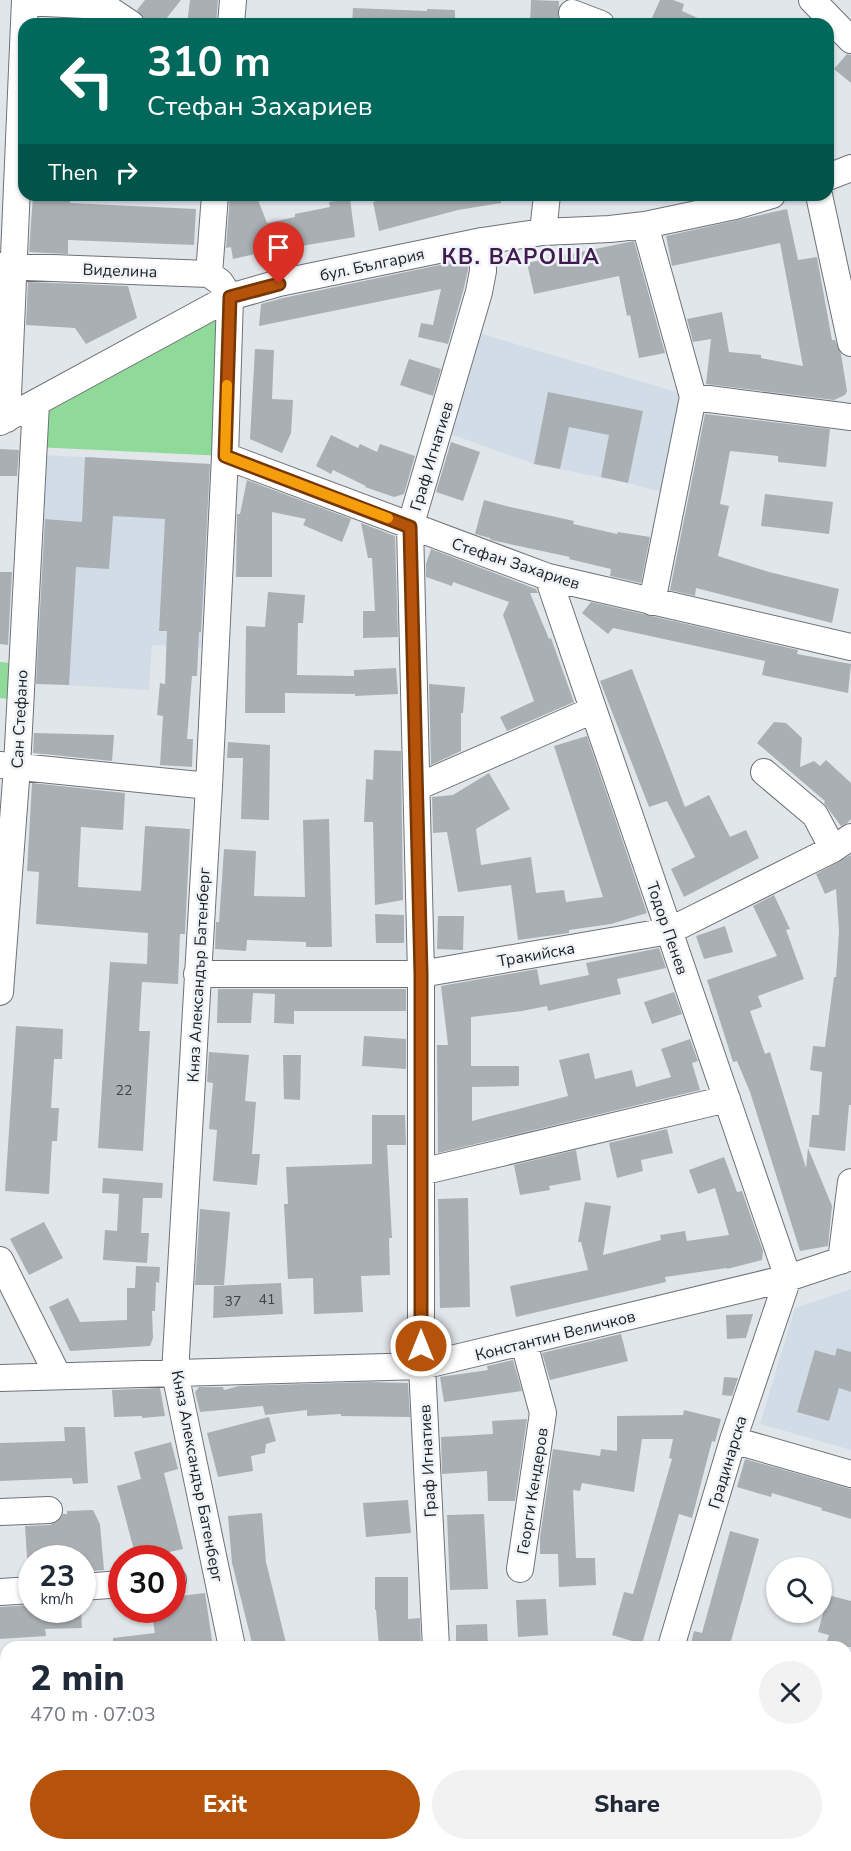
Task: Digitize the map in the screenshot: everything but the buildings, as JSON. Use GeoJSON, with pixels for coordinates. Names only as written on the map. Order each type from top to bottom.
{"type":"FeatureCollection","features":[{"type":"Feature","properties":{"kind":"street"},"geometry":{"type":"LineString","coordinates":[[232,18],[233,0]]}},
{"type":"Feature","properties":{"kind":"street"},"geometry":{"type":"LineString","coordinates":[[812,0],[830,18]]}},
{"type":"Feature","properties":{"kind":"street"},"geometry":{"type":"LineString","coordinates":[[24,18],[25,1],[104,6],[122,18]]}},
{"type":"Feature","properties":{"kind":"street"},"geometry":{"type":"LineString","coordinates":[[572,12],[586,18]]}},
{"type":"Feature","properties":{"kind":"street"},"geometry":{"type":"LineString","coordinates":[[834,23],[851,40]]}},
{"type":"Feature","properties":{"kind":"street"},"geometry":{"type":"LineString","coordinates":[[3,420],[6,266],[18,99]]}},
{"type":"Feature","properties":{"kind":"street"},"geometry":{"type":"LineString","coordinates":[[834,175],[851,168]]}},
{"type":"Feature","properties":{"kind":"street"},"geometry":{"type":"LineString","coordinates":[[215,201],[210,261],[230,297]]}},
{"type":"Feature","properties":{"kind":"street"},"geometry":{"type":"LineString","coordinates":[[543,232],[546,201]]}},
{"type":"Feature","properties":{"kind":"street","name":"бул. България"},"geometry":{"type":"LineString","coordinates":[[3,420],[230,297],[279,284],[483,241],[543,232],[645,225],[752,201]]}},
{"type":"Feature","properties":{"kind":"street"},"geometry":{"type":"LineString","coordinates":[[820,201],[851,343]]}},
{"type":"Feature","properties":{"kind":"street"},"geometry":{"type":"LineString","coordinates":[[645,225],[693,397],[652,602]]}},
{"type":"Feature","properties":{"kind":"street","name":"Граф Игнатиев"},"geometry":{"type":"LineString","coordinates":[[436,1641],[422,1366],[421,974],[410,527],[479,292],[483,271],[483,241]]}},
{"type":"Feature","properties":{"kind":"street","name":"Виделина"},"geometry":{"type":"LineString","coordinates":[[6,266],[210,261]]}},
{"type":"Feature","properties":{"kind":"street","name":"Княз Александър Батенберг"},"geometry":{"type":"LineString","coordinates":[[230,297],[225,456],[209,786],[175,1373],[230,1641]]}},
{"type":"Feature","properties":{"kind":"street"},"geometry":{"type":"LineString","coordinates":[[693,397],[851,417]]}},
{"type":"Feature","properties":{"kind":"street","name":"Сан Стефано"},"geometry":{"type":"LineString","coordinates":[[0,992],[8,766],[34,528],[36,403]]}},
{"type":"Feature","properties":{"kind":"street","name":"Стефан Захариев"},"geometry":{"type":"LineString","coordinates":[[225,456],[548,578],[851,643]]}},
{"type":"Feature","properties":{"kind":"street","name":"Тодор Пенев"},"geometry":{"type":"LineString","coordinates":[[548,578],[788,1278]]}},
{"type":"Feature","properties":{"kind":"street"},"geometry":{"type":"LineString","coordinates":[[417,787],[593,710]]}},
{"type":"Feature","properties":{"kind":"street"},"geometry":{"type":"LineString","coordinates":[[8,766],[209,786]]}},
{"type":"Feature","properties":{"kind":"street"},"geometry":{"type":"LineString","coordinates":[[764,772],[815,814],[842,843]]}},
{"type":"Feature","properties":{"kind":"street","name":"Тракийска"},"geometry":{"type":"LineString","coordinates":[[198,974],[421,974],[669,931],[842,843]]}},
{"type":"Feature","properties":{"kind":"street"},"geometry":{"type":"LineString","coordinates":[[421,1172],[727,1099]]}},
{"type":"Feature","properties":{"kind":"street"},"geometry":{"type":"LineString","coordinates":[[846,1259],[851,1182]]}},
{"type":"Feature","properties":{"kind":"street","name":"Константин Величков"},"geometry":{"type":"LineString","coordinates":[[0,1378],[422,1366],[788,1278],[846,1259]]}},
{"type":"Feature","properties":{"kind":"street"},"geometry":{"type":"LineString","coordinates":[[0,1260],[58,1376]]}},
{"type":"Feature","properties":{"kind":"street","name":"Градинарска"},"geometry":{"type":"LineString","coordinates":[[673,1641],[733,1440],[788,1278]]}},
{"type":"Feature","properties":{"kind":"street","name":"Георги Кендеров"},"geometry":{"type":"LineString","coordinates":[[520,1569],[543,1413],[524,1343]]}},
{"type":"Feature","properties":{"kind":"street"},"geometry":{"type":"LineString","coordinates":[[733,1440],[851,1474]]}},
{"type":"Feature","properties":{"kind":"street"},"geometry":{"type":"LineString","coordinates":[[0,1512],[49,1510]]}},
{"type":"Feature","properties":{"kind":"street"},"geometry":{"type":"LineString","coordinates":[[0,1592],[18,1591]]}},
{"type":"Feature","properties":{"kind":"shaded area"},"geometry":{"type":"Polygon","coordinates":[[[469,330],[693,397],[673,495],[628,483],[534,464],[439,430],[469,330]]]}},
{"type":"Feature","properties":{"kind":"shaded area"},"geometry":{"type":"Polygon","coordinates":[[[42,455],[215,464],[205,648],[152,645],[149,690],[29,683],[42,455]]]}},
{"type":"Feature","properties":{"kind":"shaded area"},"geometry":{"type":"Polygon","coordinates":[[[851,1289],[851,1450],[760,1424],[795,1308],[851,1289]]]}},
{"type":"Feature","properties":{"kind":"green space"},"geometry":{"type":"Polygon","coordinates":[[[230,297],[225,456],[35,447],[36,403],[230,297]]]}},
{"type":"Feature","properties":{"kind":"green space"},"geometry":{"type":"Polygon","coordinates":[[[0,662],[10,663],[8,699],[0,698],[0,662]]]}},
{"type":"Feature","properties":{"kind":"slow traffic"},"geometry":{"type":"LineString","coordinates":[[227,385],[225,456],[388,518]]}},
{"type":"Feature","properties":{"kind":"district","name":"КВ. ВАРОША"},"geometry":{"type":"Point","coordinates":[521,256]}},
{"type":"Feature","properties":{"kind":"route"},"geometry":{"type":"LineString","coordinates":[[279,284],[230,297],[225,456],[410,527],[421,974],[421,1346]]}}]}
